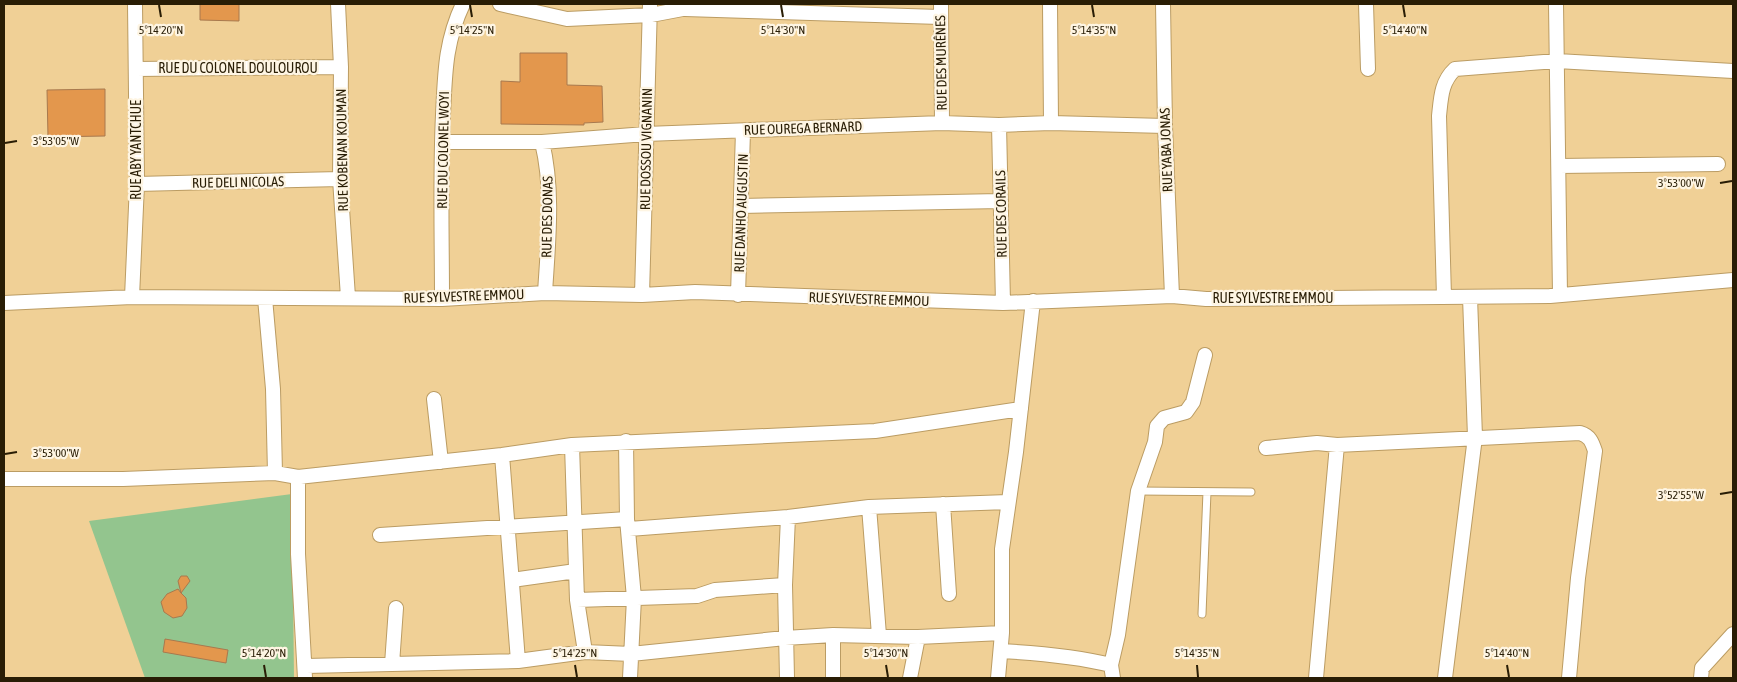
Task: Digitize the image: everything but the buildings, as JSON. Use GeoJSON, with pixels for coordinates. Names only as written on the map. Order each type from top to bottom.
{"type":"FeatureCollection","features":[{"type":"Feature","properties":{"kind":"street","name":"RUE ABY YANTCHUE"},"geometry":{"type":"LineString","coordinates":[[132,297],[136,184],[135,4]]}},
{"type":"Feature","properties":{"kind":"street","name":"RUE KOBENAN KOUMAN"},"geometry":{"type":"LineString","coordinates":[[338,4],[340,179],[348,297]]}},
{"type":"Feature","properties":{"kind":"street","name":"RUE DU COLONEL WOYI"},"geometry":{"type":"LineString","coordinates":[[442,299],[442,142],[446,53],[454,24],[463,4]]}},
{"type":"Feature","properties":{"kind":"street"},"geometry":{"type":"LineString","coordinates":[[504,4],[567,20],[651,9],[940,10]]}},
{"type":"Feature","properties":{"kind":"street"},"geometry":{"type":"LineString","coordinates":[[685,9],[701,4]]}},
{"type":"Feature","properties":{"kind":"street"},"geometry":{"type":"LineString","coordinates":[[1050,4],[1051,123]]}},
{"type":"Feature","properties":{"kind":"street","name":"RUE YABA JONAS"},"geometry":{"type":"LineString","coordinates":[[1163,4],[1164,126],[1172,296]]}},
{"type":"Feature","properties":{"kind":"street"},"geometry":{"type":"LineString","coordinates":[[1366,4],[1368,69]]}},
{"type":"Feature","properties":{"kind":"street"},"geometry":{"type":"LineString","coordinates":[[1556,4],[1560,295]]}},
{"type":"Feature","properties":{"kind":"street","name":"RUE DOSSOU VIGNANIN"},"geometry":{"type":"LineString","coordinates":[[642,295],[651,9]]}},
{"type":"Feature","properties":{"kind":"street","name":"RUE DES MURÊNES"},"geometry":{"type":"LineString","coordinates":[[940,10],[942,123]]}},
{"type":"Feature","properties":{"kind":"street"},"geometry":{"type":"LineString","coordinates":[[1444,297],[1439,116],[1441,92],[1446,77],[1455,69],[1467,66],[1557,61],[1733,71]]}},
{"type":"Feature","properties":{"kind":"street","name":"RUE DU COLONEL DOULOUROU"},"geometry":{"type":"LineString","coordinates":[[136,69],[340,67]]}},
{"type":"Feature","properties":{"kind":"street","name":"RUE OUREGA BERNARD"},"geometry":{"type":"LineString","coordinates":[[442,142],[542,142],[646,134],[942,123],[1164,126]]}},
{"type":"Feature","properties":{"kind":"street","name":"RUE DES CORAILS"},"geometry":{"type":"LineString","coordinates":[[999,125],[1004,303]]}},
{"type":"Feature","properties":{"kind":"street","name":"RUE DANHO AUGUSTIN"},"geometry":{"type":"LineString","coordinates":[[738,295],[743,131]]}},
{"type":"Feature","properties":{"kind":"street","name":"RUE DES DONAS"},"geometry":{"type":"LineString","coordinates":[[542,142],[548,168],[548,230],[544,293]]}},
{"type":"Feature","properties":{"kind":"street"},"geometry":{"type":"LineString","coordinates":[[1559,166],[1718,164]]}},
{"type":"Feature","properties":{"kind":"street","name":"RUE DELI NICOLAS"},"geometry":{"type":"LineString","coordinates":[[136,184],[340,179]]}},
{"type":"Feature","properties":{"kind":"street"},"geometry":{"type":"LineString","coordinates":[[741,206],[1001,201]]}},
{"type":"Feature","properties":{"kind":"street","name":"RUE SYLVESTRE EMMOU"},"geometry":{"type":"LineString","coordinates":[[4,303],[132,297],[308,300],[348,297],[442,299],[544,293],[642,295],[695,292],[1004,303],[1172,296],[1206,298],[1470,297],[1560,295],[1733,280]]}},
{"type":"Feature","properties":{"kind":"street"},"geometry":{"type":"LineString","coordinates":[[1445,678],[1475,437],[1470,297]]}},
{"type":"Feature","properties":{"kind":"street"},"geometry":{"type":"LineString","coordinates":[[265,298],[273,389],[274,473]]}},
{"type":"Feature","properties":{"kind":"street"},"geometry":{"type":"LineString","coordinates":[[998,678],[1002,633],[1002,549],[1033,301]]}},
{"type":"Feature","properties":{"kind":"street"},"geometry":{"type":"LineString","coordinates":[[1001,651],[1066,656],[1112,672],[1138,491],[1159,421],[1186,412],[1193,402],[1205,355]]}},
{"type":"Feature","properties":{"kind":"street"},"geometry":{"type":"LineString","coordinates":[[434,399],[441,462]]}},
{"type":"Feature","properties":{"kind":"street"},"geometry":{"type":"LineString","coordinates":[[4,479],[122,479],[274,473],[298,477],[502,455],[572,445],[626,441],[875,431],[1021,409]]}},
{"type":"Feature","properties":{"kind":"street"},"geometry":{"type":"LineString","coordinates":[[1266,448],[1580,432],[1591,440],[1595,451],[1578,578],[1569,678]]}},
{"type":"Feature","properties":{"kind":"street"},"geometry":{"type":"LineString","coordinates":[[626,441],[628,524],[634,598],[630,678]]}},
{"type":"Feature","properties":{"kind":"street"},"geometry":{"type":"LineString","coordinates":[[572,445],[576,523],[576,571],[585,652]]}},
{"type":"Feature","properties":{"kind":"street"},"geometry":{"type":"LineString","coordinates":[[1316,678],[1337,445]]}},
{"type":"Feature","properties":{"kind":"street"},"geometry":{"type":"LineString","coordinates":[[502,455],[518,661]]}},
{"type":"Feature","properties":{"kind":"street"},"geometry":{"type":"LineString","coordinates":[[298,477],[298,554],[305,672],[392,664],[518,661],[585,652],[631,654],[785,638],[879,635],[918,637],[1002,633]]}},
{"type":"Feature","properties":{"kind":"street"},"geometry":{"type":"LineString","coordinates":[[380,535],[507,526],[576,523],[628,524],[788,517],[870,507],[1008,502]]}},
{"type":"Feature","properties":{"kind":"street"},"geometry":{"type":"LineString","coordinates":[[943,504],[949,594]]}},
{"type":"Feature","properties":{"kind":"street"},"geometry":{"type":"LineString","coordinates":[[870,507],[879,635]]}},
{"type":"Feature","properties":{"kind":"street"},"geometry":{"type":"LineString","coordinates":[[787,678],[784,586],[788,517]]}},
{"type":"Feature","properties":{"kind":"street"},"geometry":{"type":"LineString","coordinates":[[512,580],[576,571]]}},
{"type":"Feature","properties":{"kind":"street"},"geometry":{"type":"LineString","coordinates":[[578,600],[697,596],[715,590],[784,586]]}},
{"type":"Feature","properties":{"kind":"street"},"geometry":{"type":"LineString","coordinates":[[392,664],[396,608]]}},
{"type":"Feature","properties":{"kind":"street"},"geometry":{"type":"LineString","coordinates":[[1701,678],[1702,668],[1733,634]]}},
{"type":"Feature","properties":{"kind":"street"},"geometry":{"type":"LineString","coordinates":[[832,678],[833,636]]}},
{"type":"Feature","properties":{"kind":"street"},"geometry":{"type":"LineString","coordinates":[[910,678],[918,637]]}},
{"type":"Feature","properties":{"kind":"lane"},"geometry":{"type":"LineString","coordinates":[[1138,491],[1251,492]]}},
{"type":"Feature","properties":{"kind":"lane"},"geometry":{"type":"LineString","coordinates":[[1202,614],[1207,492]]}},
{"type":"Feature","properties":{"kind":"green space"},"geometry":{"type":"Polygon","coordinates":[[[292,494],[294,678],[145,678],[89,521],[292,494]]]}}]}
